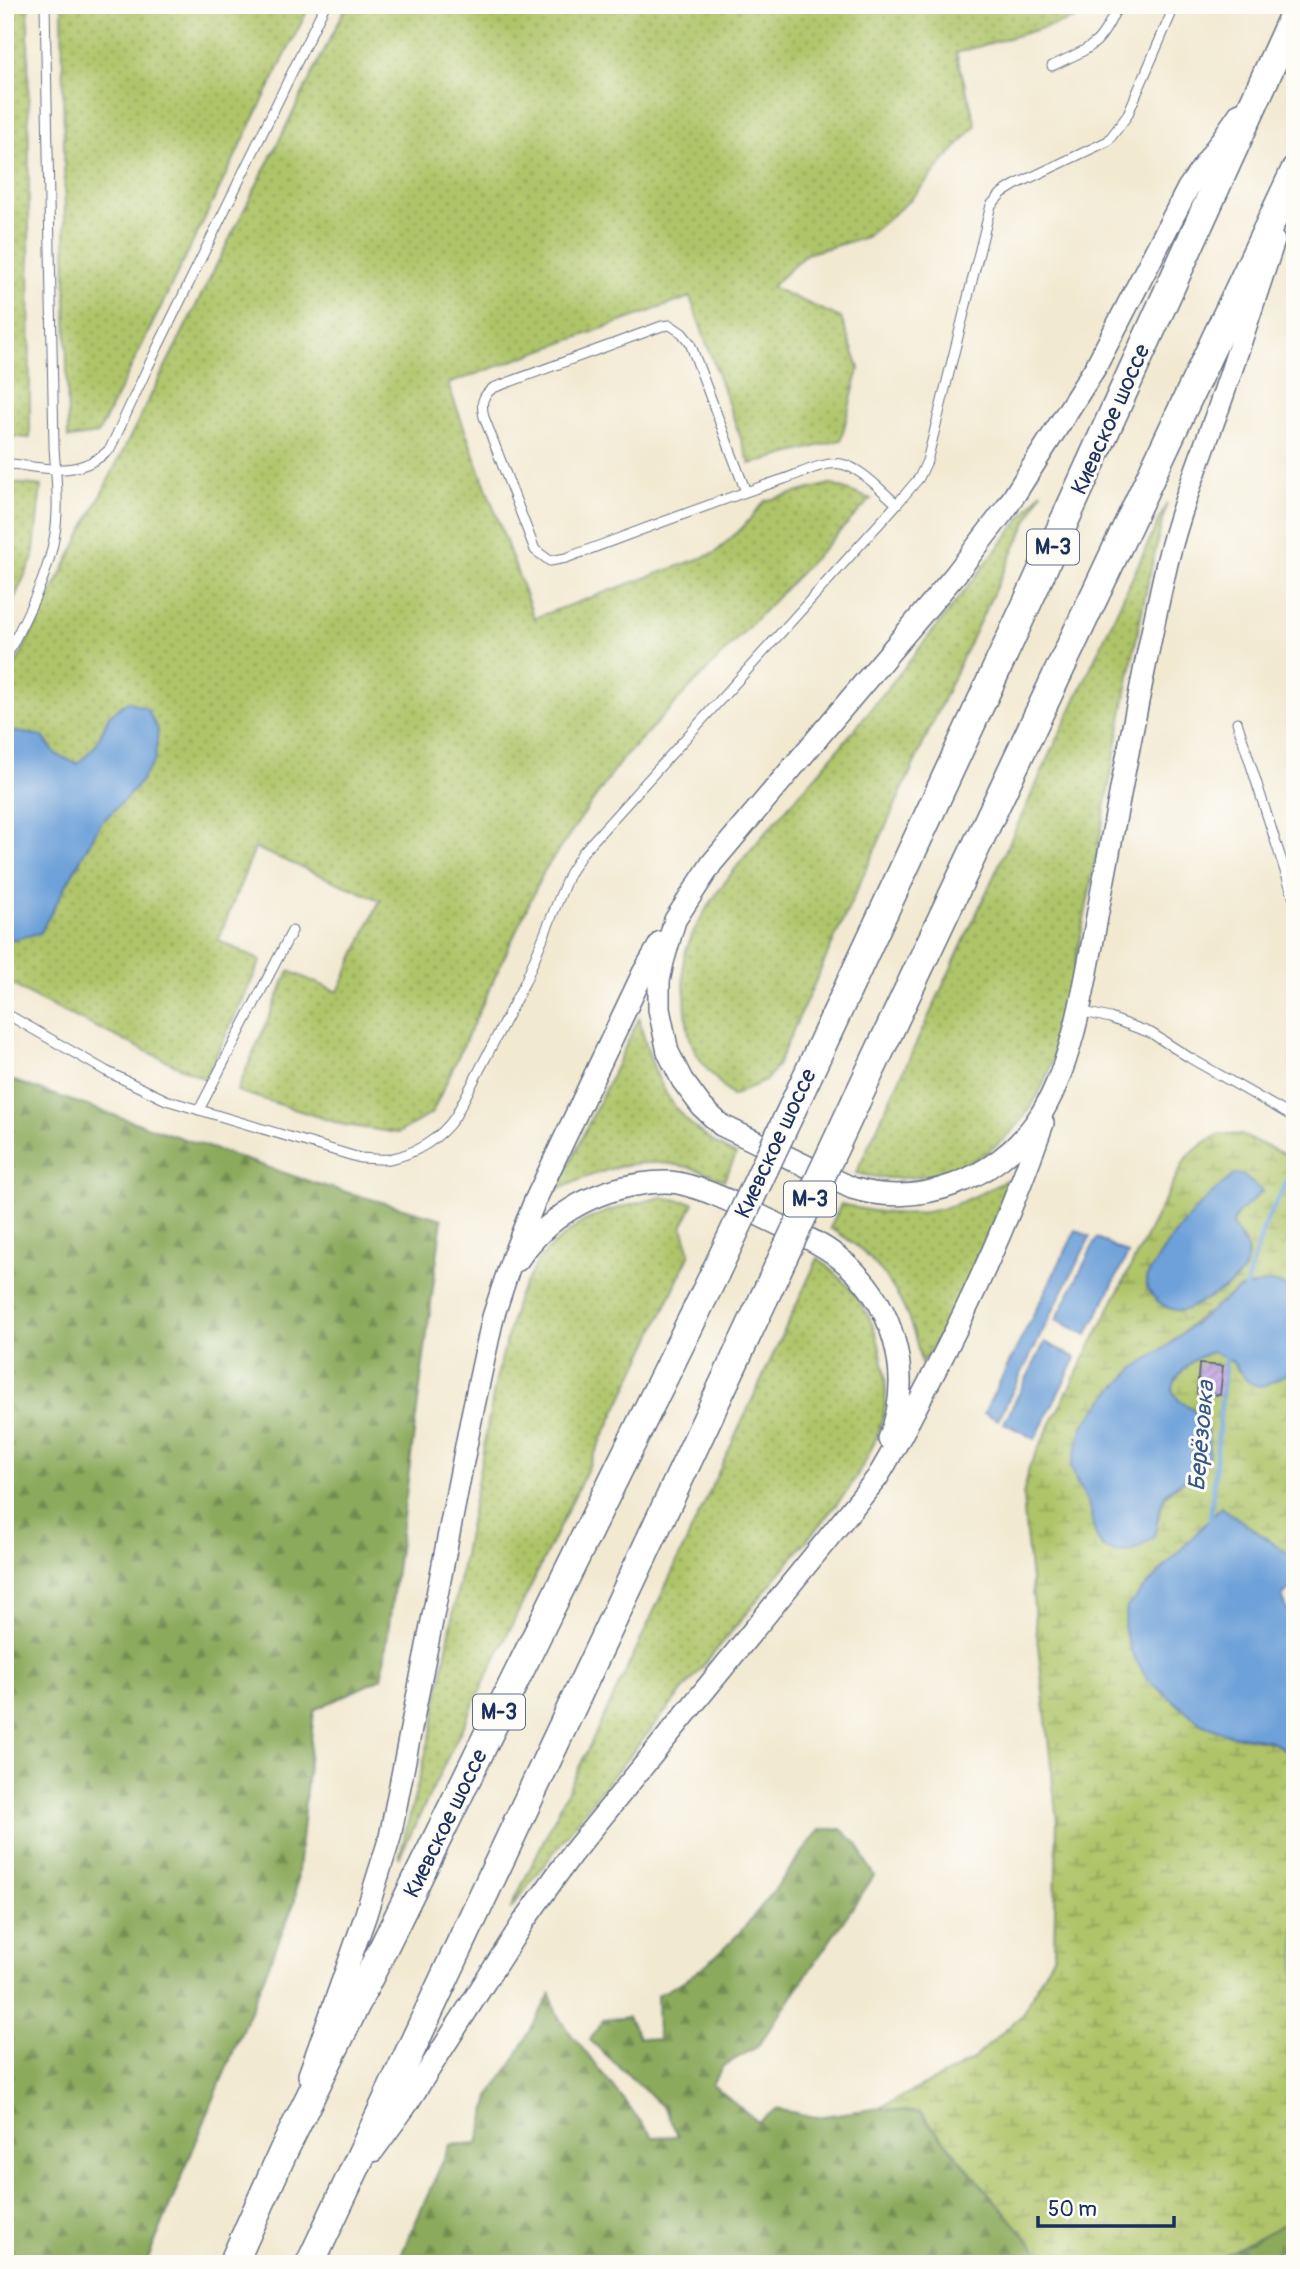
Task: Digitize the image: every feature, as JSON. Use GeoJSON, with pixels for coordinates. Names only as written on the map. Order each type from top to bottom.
{"type":"FeatureCollection","features":[{"type":"Feature","properties":{"kind":"highway","name":"Киевское шоссе"},"geometry":{"type":"LineString","coordinates":[[233,2264],[284,2152],[715,1273],[1025,610],[1295,12]]}},
{"type":"Feature","properties":{"kind":"highway","name":"М-3"},"geometry":{"type":"LineString","coordinates":[[310,2264],[1295,171]]}},
{"type":"Feature","properties":{"kind":"street"},"geometry":{"type":"LineString","coordinates":[[284,2152],[390,1837],[485,1350],[504,1283],[534,1203],[643,974],[675,919],[712,863],[955,575],[1007,507],[1095,369],[1188,188],[1260,87]]}},
{"type":"Feature","properties":{"kind":"street"},"geometry":{"type":"LineString","coordinates":[[350,2180],[405,2107],[524,1921],[571,1855],[877,1478],[968,1309],[1018,1192],[1054,1092],[1079,1011],[1136,714],[1174,536],[1295,177]]}},
{"type":"Feature","properties":{"kind":"street"},"geometry":{"type":"LineString","coordinates":[[675,919],[661,971],[659,1009],[668,1052],[682,1080],[702,1107],[721,1125],[852,1188],[871,1192],[912,1193],[945,1187],[972,1177],[998,1162],[1016,1147],[1035,1124],[1054,1092]]}},
{"type":"Feature","properties":{"kind":"street"},"geometry":{"type":"LineString","coordinates":[[504,1283],[534,1239],[575,1206],[591,1197],[626,1186],[653,1182],[676,1182],[705,1190],[827,1249],[855,1273],[884,1314],[891,1328],[899,1361],[900,1396],[893,1430],[851,1512]]}},
{"type":"Feature","properties":{"kind":"lane"},"geometry":{"type":"LineString","coordinates":[[5,659],[38,592],[52,551],[57,513],[45,5]]}},
{"type":"Feature","properties":{"kind":"lane"},"geometry":{"type":"LineString","coordinates":[[5,463],[79,469],[100,458],[110,449],[325,5]]}},
{"type":"Feature","properties":{"kind":"lane"},"geometry":{"type":"LineString","coordinates":[[1052,66],[1096,44],[1102,38],[1118,5]]}},
{"type":"Feature","properties":{"kind":"lane"},"geometry":{"type":"LineString","coordinates":[[5,1013],[106,1071],[166,1100],[360,1158],[388,1159],[427,1144],[441,1134],[455,1116],[525,982],[569,874],[583,852],[919,478],[927,461],[991,205],[1002,193],[1015,185],[1108,141],[1126,116],[1175,5]]}},
{"type":"Feature","properties":{"kind":"lane"},"geometry":{"type":"LineString","coordinates":[[746,492],[690,343],[670,325],[493,388],[483,396],[481,407],[484,417],[535,550],[550,561],[566,558],[829,464],[839,464],[861,474],[897,504]]}},
{"type":"Feature","properties":{"kind":"lane"},"geometry":{"type":"LineString","coordinates":[[1237,722],[1295,902]]}},
{"type":"Feature","properties":{"kind":"lane"},"geometry":{"type":"LineString","coordinates":[[199,1110],[292,931]]}},
{"type":"Feature","properties":{"kind":"lane"},"geometry":{"type":"LineString","coordinates":[[1079,1011],[1110,1018],[1151,1033],[1295,1118]]}},
{"type":"Feature","properties":{"kind":"green space"},"geometry":{"type":"Polygon","coordinates":[[[5,5],[28,5],[30,438],[5,436],[5,5]]]}},
{"type":"Feature","properties":{"kind":"green space"},"geometry":{"type":"Polygon","coordinates":[[[62,5],[310,5],[98,434],[68,438],[62,5]]]}},
{"type":"Feature","properties":{"kind":"green space"},"geometry":{"type":"Polygon","coordinates":[[[347,5],[1091,5],[1085,16],[956,53],[976,125],[910,200],[866,237],[806,254],[771,287],[841,318],[859,368],[841,440],[750,464],[690,297],[448,384],[534,618],[715,553],[745,525],[765,501],[830,484],[871,499],[623,758],[544,871],[432,1113],[398,1133],[344,1125],[237,1091],[289,971],[338,992],[380,900],[255,848],[218,940],[261,961],[205,1079],[37,999],[5,980],[5,934],[11,940],[100,824],[135,789],[109,716],[96,745],[78,764],[57,755],[42,736],[9,731],[5,733],[5,686],[347,5]]]}},
{"type":"Feature","properties":{"kind":"green space"},"geometry":{"type":"Polygon","coordinates":[[[5,482],[41,486],[33,558],[5,618],[5,482]]]}},
{"type":"Feature","properties":{"kind":"green space"},"geometry":{"type":"Polygon","coordinates":[[[1042,491],[958,667],[776,1068],[765,1081],[732,1096],[709,1072],[691,1041],[683,967],[692,934],[706,909],[744,858],[880,698],[1042,491]]]}},
{"type":"Feature","properties":{"kind":"green space"},"geometry":{"type":"Polygon","coordinates":[[[1167,503],[1131,664],[1068,1002],[1057,1047],[1041,1090],[1013,1130],[995,1146],[952,1169],[905,1178],[856,1173],[1167,503]]]}},
{"type":"Feature","properties":{"kind":"green space"},"geometry":{"type":"Polygon","coordinates":[[[639,1018],[652,1063],[670,1100],[697,1130],[736,1155],[724,1180],[680,1165],[640,1163],[600,1172],[557,1190],[639,1018]]]}},
{"type":"Feature","properties":{"kind":"green space"},"geometry":{"type":"Polygon","coordinates":[[[5,1078],[314,1183],[442,1219],[382,1678],[314,1710],[295,1901],[146,2264],[5,2264],[5,1078]]]}},
{"type":"Feature","properties":{"kind":"green space"},"geometry":{"type":"Polygon","coordinates":[[[1220,1134],[1241,1135],[1295,1159],[1295,1291],[1293,1289],[1202,1315],[1170,1344],[1075,1480],[1089,1508],[1097,1539],[1158,1521],[1163,1502],[1171,1490],[1201,1471],[1203,1418],[1177,1400],[1172,1390],[1182,1371],[1193,1361],[1213,1352],[1233,1362],[1239,1372],[1266,1385],[1295,1370],[1295,1558],[1221,1507],[1178,1705],[1215,1730],[1272,1743],[1295,1759],[1295,2218],[1208,2264],[1049,2264],[921,2113],[880,2108],[971,2061],[1022,2015],[1054,1954],[1057,1822],[1023,1495],[1029,1467],[1186,1158],[1220,1134]],[[1242,1175],[1180,1311],[1236,1281],[1245,1243],[1232,1225],[1237,1214],[1262,1192],[1242,1175]],[[1199,1365],[1197,1393],[1220,1395],[1223,1366],[1199,1365]]]}},
{"type":"Feature","properties":{"kind":"green space"},"geometry":{"type":"Polygon","coordinates":[[[1006,1180],[996,1219],[972,1274],[944,1328],[921,1363],[910,1322],[891,1285],[864,1253],[830,1228],[841,1204],[887,1213],[926,1212],[964,1201],[1006,1180]]]}},
{"type":"Feature","properties":{"kind":"green space"},"geometry":{"type":"Polygon","coordinates":[[[661,1197],[694,1203],[682,1227],[690,1253],[399,1858],[432,1729],[496,1380],[518,1296],[539,1259],[582,1222],[608,1211],[661,1197]]]}},
{"type":"Feature","properties":{"kind":"green space"},"geometry":{"type":"Polygon","coordinates":[[[818,1258],[844,1282],[863,1307],[881,1352],[886,1402],[878,1433],[869,1453],[848,1490],[605,1785],[510,1910],[635,1652],[818,1258]]]}},
{"type":"Feature","properties":{"kind":"green space"},"geometry":{"type":"Polygon","coordinates":[[[820,1829],[841,1829],[857,1844],[874,1876],[757,2047],[723,2066],[712,2084],[758,2122],[776,2109],[816,2117],[880,2108],[920,2113],[1049,2264],[397,2264],[450,2145],[478,2143],[491,2094],[515,2059],[550,1994],[559,2019],[653,2137],[678,2136],[665,2109],[590,2040],[603,2020],[628,2017],[639,2037],[658,2040],[657,1995],[706,1965],[727,1945],[767,1900],[820,1829]]]}},
{"type":"Feature","properties":{"kind":"green space"},"geometry":{"type":"Polygon","coordinates":[[[1295,2218],[1295,2264],[1208,2264],[1295,2218]]]}},
{"type":"Feature","properties":{"kind":"water"},"geometry":{"type":"Polygon","coordinates":[[[128,701],[147,709],[158,730],[155,760],[135,789],[100,824],[40,933],[11,940],[5,934],[5,733],[9,731],[42,736],[57,755],[78,764],[96,745],[109,716],[128,701]]]}},
{"type":"Feature","properties":{"kind":"water"},"geometry":{"type":"Polygon","coordinates":[[[1235,1174],[1242,1175],[1262,1191],[1237,1214],[1232,1225],[1248,1251],[1242,1272],[1227,1287],[1188,1309],[1166,1307],[1154,1298],[1146,1278],[1185,1222],[1235,1174]]]}},
{"type":"Feature","properties":{"kind":"water"},"geometry":{"type":"Polygon","coordinates":[[[1076,1230],[1090,1237],[998,1420],[984,1413],[1076,1230]]]}},
{"type":"Feature","properties":{"kind":"water"},"geometry":{"type":"Polygon","coordinates":[[[1097,1238],[1128,1254],[1087,1335],[1056,1320],[1097,1238]]]}},
{"type":"Feature","properties":{"kind":"water"},"geometry":{"type":"Polygon","coordinates":[[[1270,1282],[1295,1291],[1295,1370],[1266,1385],[1257,1386],[1247,1381],[1233,1362],[1213,1352],[1188,1365],[1172,1390],[1179,1400],[1199,1414],[1206,1424],[1209,1444],[1207,1461],[1197,1473],[1171,1488],[1165,1495],[1154,1537],[1133,1550],[1109,1550],[1097,1538],[1089,1506],[1071,1467],[1083,1426],[1106,1397],[1136,1367],[1240,1289],[1270,1282]]]}},
{"type":"Feature","properties":{"kind":"water"},"geometry":{"type":"Polygon","coordinates":[[[1045,1342],[1076,1358],[1035,1439],[1004,1423],[1045,1342]]]}},
{"type":"Feature","properties":{"kind":"water"},"geometry":{"type":"Polygon","coordinates":[[[1221,1507],[1295,1558],[1295,1583],[1282,1596],[1288,1611],[1295,1616],[1295,1759],[1269,1740],[1230,1735],[1203,1725],[1147,1679],[1130,1649],[1124,1628],[1127,1607],[1221,1507]]]}},
{"type":"Feature","properties":{"kind":"building"},"geometry":{"type":"Polygon","coordinates":[[[1199,1364],[1223,1366],[1220,1395],[1197,1393],[1199,1364]]]}},
{"type":"Feature","properties":{"kind":"waterway","name":"Берёзовка"},"geometry":{"type":"LineString","coordinates":[[1244,1292],[1265,1224],[1295,1166]]}},
{"type":"Feature","properties":{"kind":"waterway","name":"Берёзовка"},"geometry":{"type":"LineString","coordinates":[[1210,1523],[1226,1352]]}}]}
